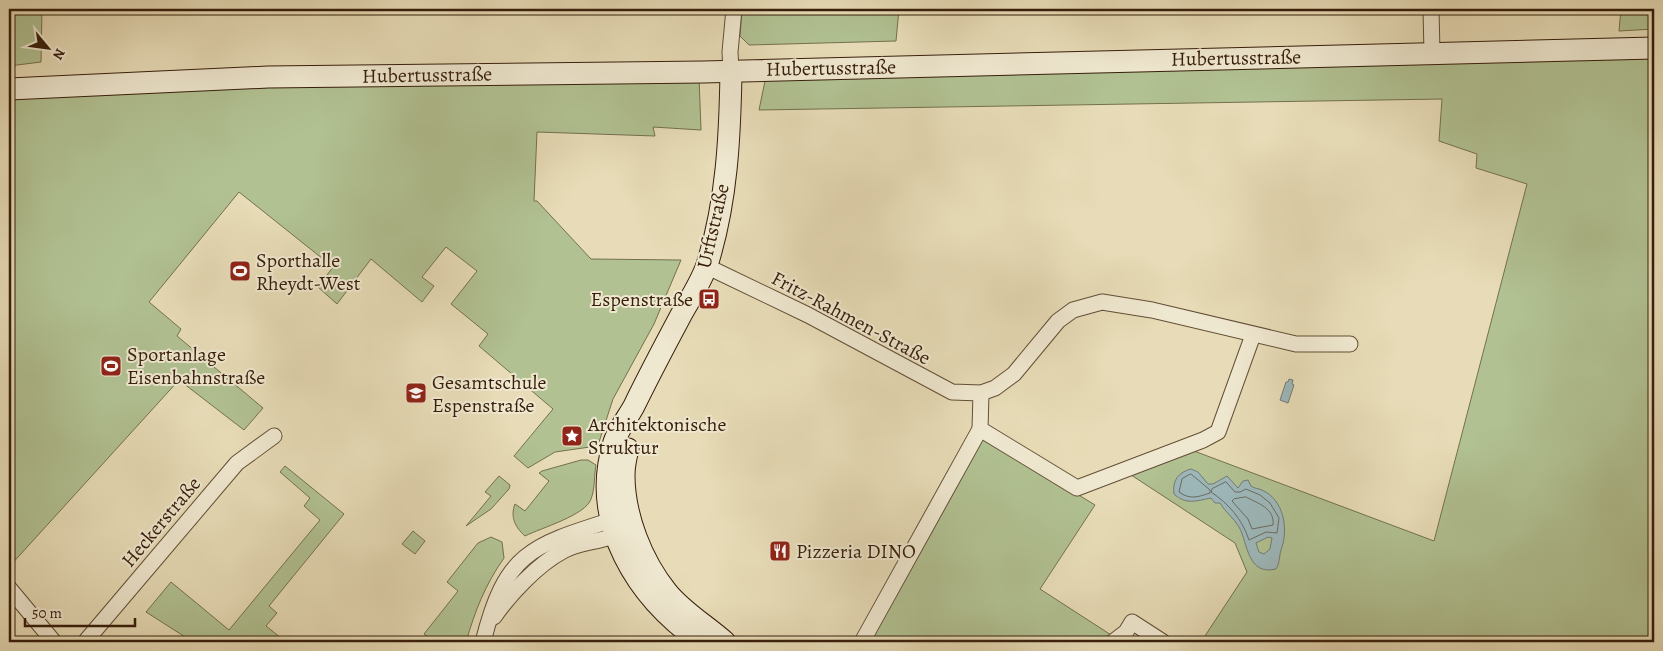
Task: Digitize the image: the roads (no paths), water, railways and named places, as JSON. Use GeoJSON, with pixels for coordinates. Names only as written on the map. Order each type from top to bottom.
{"type":"FeatureCollection","features":[{"type":"Feature","properties":{"kind":"main road","name":"Hubertusstraße"},"geometry":{"type":"LineString","coordinates":[[9,89],[268,77],[731,71],[1654,48]]}},
{"type":"Feature","properties":{"kind":"main road","name":"Urftstraße"},"geometry":{"type":"LineString","coordinates":[[702,642],[674,623],[656,605],[639,583],[619,527],[609,476],[615,442],[706,266],[721,208],[730,138],[731,71]]}},
{"type":"Feature","properties":{"kind":"main road","name":"Urftstraße"},"geometry":{"type":"LineString","coordinates":[[619,527],[638,542],[667,592],[725,642]]}},
{"type":"Feature","properties":{"kind":"street"},"geometry":{"type":"LineString","coordinates":[[731,71],[730,52],[734,9]]}},
{"type":"Feature","properties":{"kind":"street"},"geometry":{"type":"LineString","coordinates":[[1431,9],[1432,53]]}},
{"type":"Feature","properties":{"kind":"street","name":"Fritz-Rahmen-Straße"},"geometry":{"type":"LineString","coordinates":[[706,266],[866,345],[938,387],[952,392],[981,392],[995,388],[1014,374],[1058,321],[1073,310],[1102,302],[1152,310],[1296,344],[1350,344]]}},
{"type":"Feature","properties":{"kind":"street"},"geometry":{"type":"LineString","coordinates":[[980,429],[1077,488],[1203,440],[1218,432],[1253,335]]}},
{"type":"Feature","properties":{"kind":"street"},"geometry":{"type":"LineString","coordinates":[[862,642],[980,429],[981,392]]}},
{"type":"Feature","properties":{"kind":"street","name":"Heckerstraße"},"geometry":{"type":"LineString","coordinates":[[85,642],[237,463],[274,436]]}},
{"type":"Feature","properties":{"kind":"street"},"geometry":{"type":"LineString","coordinates":[[485,635],[498,593],[506,578],[519,562],[539,546],[557,538],[619,527]]}},
{"type":"Feature","properties":{"kind":"street"},"geometry":{"type":"LineString","coordinates":[[9,588],[54,642]]}},
{"type":"Feature","properties":{"kind":"street"},"geometry":{"type":"LineString","coordinates":[[1113,642],[1126,632],[1132,622],[1163,642]]}},
{"type":"Feature","properties":{"kind":"water"},"geometry":{"type":"Polygon","coordinates":[[[1289,379],[1293,380],[1292,384],[1294,385],[1288,403],[1280,400],[1286,382],[1289,379]]]}},
{"type":"Feature","properties":{"kind":"water"},"geometry":{"type":"Polygon","coordinates":[[[1191,469],[1198,472],[1208,484],[1213,484],[1227,476],[1238,488],[1243,481],[1248,480],[1251,486],[1262,490],[1275,500],[1280,507],[1284,523],[1284,540],[1276,569],[1266,570],[1259,568],[1254,563],[1239,527],[1220,503],[1215,503],[1211,498],[1187,501],[1174,494],[1174,485],[1177,477],[1191,469]],[[1268,537],[1256,543],[1259,552],[1264,554],[1270,549],[1272,538],[1268,537]]]}},
{"type":"Feature","properties":{"kind":"place","name":"Sporthalle Rheydt-West"},"geometry":{"type":"Point","coordinates":[240,271]}},
{"type":"Feature","properties":{"kind":"place","name":"Espenstraße"},"geometry":{"type":"Point","coordinates":[709,299]}},
{"type":"Feature","properties":{"kind":"place","name":"Sportanlage Eisenbahnstraße"},"geometry":{"type":"Point","coordinates":[111,366]}},
{"type":"Feature","properties":{"kind":"place","name":"Gesamtschule Espenstraße"},"geometry":{"type":"Point","coordinates":[416,393]}},
{"type":"Feature","properties":{"kind":"place","name":"Architektonische Struktur"},"geometry":{"type":"Point","coordinates":[572,436]}},
{"type":"Feature","properties":{"kind":"place","name":"Pizzeria DINO"},"geometry":{"type":"Point","coordinates":[780,551]}}]}
